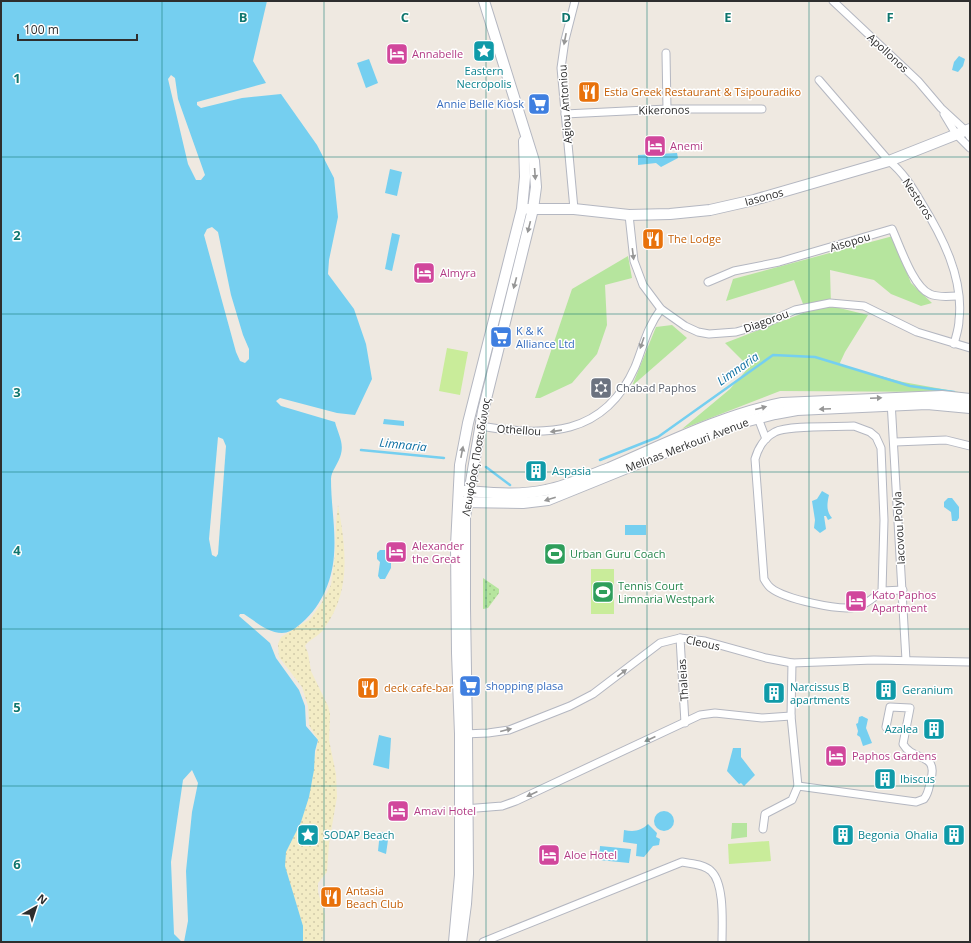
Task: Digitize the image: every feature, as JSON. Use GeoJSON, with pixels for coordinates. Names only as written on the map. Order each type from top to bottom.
{"type":"FeatureCollection","features":[{"type":"Feature","properties":{"kind":"main road","name":"Λεωφόρος Ποσειδώνος"},"geometry":{"type":"LineString","coordinates":[[462,502],[469,492],[480,426],[534,206],[536,187],[534,161],[484,1]]}},
{"type":"Feature","properties":{"kind":"main road","name":"Λεωφόρος Ποσειδώνος"},"geometry":{"type":"LineString","coordinates":[[461,942],[467,888],[464,809],[464,529],[462,502],[458,491],[464,440],[523,205],[525,160],[523,122]]}},
{"type":"Feature","properties":{"kind":"main road","name":"Iasonos"},"geometry":{"type":"LineString","coordinates":[[523,205],[629,215],[684,213],[717,208],[754,200],[889,161],[956,134],[969,132]]}},
{"type":"Feature","properties":{"kind":"main road","name":"Melinas Merkouri Avenue"},"geometry":{"type":"LineString","coordinates":[[462,502],[523,503],[548,500],[733,425],[797,410],[942,396],[970,399]]}},
{"type":"Feature","properties":{"kind":"main road","name":"Melinas Merkouri Avenue"},"geometry":{"type":"LineString","coordinates":[[458,491],[513,494],[536,492],[559,487],[731,417],[771,405],[795,402],[891,401],[942,404],[970,408]]}},
{"type":"Feature","properties":{"kind":"main road","name":"Λεωφόρος Ποσειδώνος"},"geometry":{"type":"LineString","coordinates":[[454,942],[459,894],[464,809]]}},
{"type":"Feature","properties":{"kind":"street","name":"Agiou Antoniou"},"geometry":{"type":"LineString","coordinates":[[574,209],[561,68],[564,40],[575,1]]}},
{"type":"Feature","properties":{"kind":"street","name":"Apollonos"},"geometry":{"type":"LineString","coordinates":[[833,1],[918,81],[941,108],[969,132]]}},
{"type":"Feature","properties":{"kind":"street"},"geometry":{"type":"LineString","coordinates":[[666,53],[667,109]]}},
{"type":"Feature","properties":{"kind":"street","name":"Nestoros"},"geometry":{"type":"LineString","coordinates":[[819,80],[910,183],[936,226],[953,266],[958,296],[960,319],[954,344]]}},
{"type":"Feature","properties":{"kind":"street","name":"Apollonos"},"geometry":{"type":"LineString","coordinates":[[941,108],[956,134],[970,148]]}},
{"type":"Feature","properties":{"kind":"street","name":"Kikeronos"},"geometry":{"type":"LineString","coordinates":[[565,114],[667,109],[762,109]]}},
{"type":"Feature","properties":{"kind":"street","name":"Diagorou"},"geometry":{"type":"LineString","coordinates":[[629,215],[634,261],[643,286],[661,310],[684,326],[698,332],[710,334],[743,330],[764,324],[795,310],[830,303],[864,306],[917,332],[970,348]]}},
{"type":"Feature","properties":{"kind":"street","name":"Aisopou"},"geometry":{"type":"LineString","coordinates":[[708,282],[734,271],[779,262],[892,229],[914,277],[923,290],[937,296],[958,296]]}},
{"type":"Feature","properties":{"kind":"street","name":"Othellou"},"geometry":{"type":"LineString","coordinates":[[480,426],[526,433],[546,432],[564,430],[587,420],[610,403],[623,388],[634,367],[648,328],[661,310]]}},
{"type":"Feature","properties":{"kind":"street","name":"Iacovou Polyla"},"geometry":{"type":"LineString","coordinates":[[891,401],[895,442],[906,660]]}},
{"type":"Feature","properties":{"kind":"street"},"geometry":{"type":"LineString","coordinates":[[758,418],[766,439]]}},
{"type":"Feature","properties":{"kind":"street"},"geometry":{"type":"LineString","coordinates":[[882,591],[884,520],[881,448],[876,437],[864,428],[854,426],[780,430],[766,439],[758,450],[755,459],[762,573],[768,585],[779,593],[807,602],[846,608],[860,606],[882,591],[903,590]]}},
{"type":"Feature","properties":{"kind":"street"},"geometry":{"type":"LineString","coordinates":[[895,442],[946,440],[970,446]]}},
{"type":"Feature","properties":{"kind":"street"},"geometry":{"type":"LineString","coordinates":[[881,469],[896,468]]}},
{"type":"Feature","properties":{"kind":"street","name":"Cleous"},"geometry":{"type":"LineString","coordinates":[[464,734],[509,730],[570,706],[593,694],[660,643],[680,638],[705,641],[766,658],[792,663],[906,660],[970,662]]}},
{"type":"Feature","properties":{"kind":"street","name":"Thaleias"},"geometry":{"type":"LineString","coordinates":[[680,638],[685,723]]}},
{"type":"Feature","properties":{"kind":"street"},"geometry":{"type":"LineString","coordinates":[[763,829],[765,814],[792,800],[798,786],[791,716],[792,663]]}},
{"type":"Feature","properties":{"kind":"street"},"geometry":{"type":"LineString","coordinates":[[798,786],[916,802],[924,800],[928,793],[933,768],[930,762],[912,753],[903,744],[910,708],[890,707],[886,727]]}},
{"type":"Feature","properties":{"kind":"street"},"geometry":{"type":"LineString","coordinates":[[464,809],[502,806],[516,801],[700,715],[715,713],[762,718],[791,716]]}},
{"type":"Feature","properties":{"kind":"street"},"geometry":{"type":"LineString","coordinates":[[483,942],[682,862],[700,865],[711,872],[719,884],[722,942]]}},
{"type":"Feature","properties":{"kind":"green space"},"geometry":{"type":"Polygon","coordinates":[[[893,236],[911,283],[932,303],[921,306],[891,294],[874,280],[830,270],[831,306],[868,315],[845,352],[839,365],[903,382],[970,394],[949,392],[780,391],[682,429],[730,389],[749,367],[725,343],[806,312],[794,280],[726,301],[733,279],[893,236]]]}},
{"type":"Feature","properties":{"kind":"green space"},"geometry":{"type":"Polygon","coordinates":[[[628,256],[632,278],[605,285],[607,325],[597,354],[572,383],[540,398],[535,398],[572,289],[628,256]]]}},
{"type":"Feature","properties":{"kind":"green space"},"geometry":{"type":"Polygon","coordinates":[[[672,325],[687,338],[632,386],[656,327],[672,325]]]}},
{"type":"Feature","properties":{"kind":"green space"},"geometry":{"type":"Polygon","coordinates":[[[447,348],[468,352],[460,395],[439,391],[447,348]]]}},
{"type":"Feature","properties":{"kind":"green space","name":"Tennis Court Limnaria Westpark"},"geometry":{"type":"Polygon","coordinates":[[[591,569],[614,569],[614,614],[591,614],[591,569]]]}},
{"type":"Feature","properties":{"kind":"green space"},"geometry":{"type":"Polygon","coordinates":[[[483,578],[499,589],[499,593],[488,608],[483,609],[483,578]]]}},
{"type":"Feature","properties":{"kind":"green space"},"geometry":{"type":"Polygon","coordinates":[[[732,823],[747,823],[747,837],[731,839],[732,823]]]}},
{"type":"Feature","properties":{"kind":"green space"},"geometry":{"type":"Polygon","coordinates":[[[769,841],[771,861],[729,864],[728,844],[769,841]]]}},
{"type":"Feature","properties":{"kind":"sand","name":"SODAP Beach"},"geometry":{"type":"Polygon","coordinates":[[[338,505],[344,554],[343,585],[339,600],[323,630],[305,646],[308,653],[311,671],[328,706],[330,714],[329,740],[336,774],[337,797],[329,843],[327,872],[318,883],[318,892],[325,916],[322,942],[296,942],[275,863],[314,762],[318,740],[309,725],[308,706],[302,687],[279,657],[278,644],[281,637],[310,619],[321,604],[331,585],[335,556],[338,505]]]}},
{"type":"Feature","properties":{"kind":"water"},"geometry":{"type":"Polygon","coordinates":[[[1,1],[267,1],[253,61],[266,83],[197,102],[197,105],[201,108],[242,98],[281,94],[317,145],[334,178],[338,217],[329,260],[328,274],[354,309],[366,344],[372,379],[355,415],[337,413],[280,398],[276,401],[281,406],[335,422],[342,450],[331,479],[334,555],[331,576],[324,595],[313,612],[298,626],[290,631],[282,633],[272,631],[244,614],[240,614],[239,616],[270,643],[276,658],[299,690],[305,706],[306,726],[318,740],[315,751],[314,770],[309,797],[301,822],[286,852],[285,866],[303,926],[303,942],[1,942],[1,1]]]}},
{"type":"Feature","properties":{"kind":"water"},"geometry":{"type":"Polygon","coordinates":[[[959,56],[965,59],[963,66],[958,72],[952,70],[954,62],[959,56]]]}},
{"type":"Feature","properties":{"kind":"water"},"geometry":{"type":"Polygon","coordinates":[[[369,59],[378,83],[366,88],[357,63],[369,59]]]}},
{"type":"Feature","properties":{"kind":"water"},"geometry":{"type":"Polygon","coordinates":[[[677,153],[678,158],[661,167],[656,163],[638,165],[638,155],[677,153]]]}},
{"type":"Feature","properties":{"kind":"water"},"geometry":{"type":"Polygon","coordinates":[[[390,169],[402,172],[397,196],[385,193],[390,169]]]}},
{"type":"Feature","properties":{"kind":"water"},"geometry":{"type":"Polygon","coordinates":[[[392,233],[400,235],[392,271],[385,269],[392,233]]]}},
{"type":"Feature","properties":{"kind":"water"},"geometry":{"type":"Polygon","coordinates":[[[384,419],[404,421],[404,426],[383,424],[384,419]]]}},
{"type":"Feature","properties":{"kind":"water"},"geometry":{"type":"Polygon","coordinates":[[[822,491],[829,495],[828,507],[832,518],[828,520],[826,516],[824,516],[826,529],[820,533],[814,528],[815,520],[812,501],[817,499],[822,491]]]}},
{"type":"Feature","properties":{"kind":"water"},"geometry":{"type":"Polygon","coordinates":[[[948,498],[952,498],[959,507],[959,518],[957,521],[952,521],[951,512],[944,507],[944,502],[948,498]]]}},
{"type":"Feature","properties":{"kind":"water"},"geometry":{"type":"Polygon","coordinates":[[[625,525],[646,525],[646,535],[625,535],[625,525]]]}},
{"type":"Feature","properties":{"kind":"water"},"geometry":{"type":"Polygon","coordinates":[[[380,550],[385,550],[388,553],[388,559],[391,562],[391,568],[385,579],[380,579],[378,576],[380,562],[377,559],[377,553],[380,550]]]}},
{"type":"Feature","properties":{"kind":"water"},"geometry":{"type":"Polygon","coordinates":[[[862,716],[868,719],[866,728],[872,743],[863,746],[860,737],[857,735],[858,731],[856,724],[858,723],[859,717],[862,716]]]}},
{"type":"Feature","properties":{"kind":"water"},"geometry":{"type":"Polygon","coordinates":[[[379,735],[391,738],[389,769],[373,765],[379,735]]]}},
{"type":"Feature","properties":{"kind":"water"},"geometry":{"type":"Polygon","coordinates":[[[733,748],[741,748],[741,757],[755,775],[744,786],[741,783],[739,784],[727,771],[733,748]]]}},
{"type":"Feature","properties":{"kind":"water"},"geometry":{"type":"Polygon","coordinates":[[[664,811],[671,814],[674,821],[671,828],[664,831],[657,828],[654,821],[657,814],[664,811]]]}},
{"type":"Feature","properties":{"kind":"water"},"geometry":{"type":"Polygon","coordinates":[[[648,824],[657,833],[656,837],[660,839],[659,845],[653,846],[644,857],[636,856],[637,844],[623,842],[624,830],[637,830],[648,824]]]}},
{"type":"Feature","properties":{"kind":"water"},"geometry":{"type":"Polygon","coordinates":[[[380,832],[389,833],[386,854],[378,851],[380,832]]]}},
{"type":"Feature","properties":{"kind":"water"},"geometry":{"type":"Polygon","coordinates":[[[600,846],[631,849],[629,863],[599,860],[600,846]]]}},
{"type":"Feature","properties":{"kind":"pier"},"geometry":{"type":"Polygon","coordinates":[[[171,75],[175,78],[178,99],[205,175],[201,180],[196,180],[188,164],[168,79],[171,75]]]}},
{"type":"Feature","properties":{"kind":"pier"},"geometry":{"type":"Polygon","coordinates":[[[212,227],[218,232],[231,295],[243,335],[249,349],[249,359],[245,363],[240,361],[236,352],[204,235],[207,229],[212,227]]]}},
{"type":"Feature","properties":{"kind":"pier"},"geometry":{"type":"Polygon","coordinates":[[[218,437],[223,439],[226,446],[218,554],[216,557],[212,555],[209,539],[218,437]]]}},
{"type":"Feature","properties":{"kind":"pier"},"geometry":{"type":"Polygon","coordinates":[[[192,770],[198,783],[192,812],[186,871],[188,921],[184,942],[182,942],[174,934],[171,862],[183,780],[192,770]]]}},
{"type":"Feature","properties":{"kind":"waterway","name":"Limnaria"},"geometry":{"type":"LineString","coordinates":[[600,460],[658,437],[773,355],[815,357],[910,386],[954,392]]}},
{"type":"Feature","properties":{"kind":"waterway","name":"Limnaria"},"geometry":{"type":"LineString","coordinates":[[361,450],[444,458]]}},
{"type":"Feature","properties":{"kind":"waterway","name":"Limnaria"},"geometry":{"type":"LineString","coordinates":[[486,467],[510,485]]}},
{"type":"Feature","properties":{"kind":"place","name":"Eastern Necropolis"},"geometry":{"type":"Point","coordinates":[484,51]}},
{"type":"Feature","properties":{"kind":"place","name":"Annabelle"},"geometry":{"type":"Point","coordinates":[397,54]}},
{"type":"Feature","properties":{"kind":"place","name":"Estia Greek Restaurant & Tsipouradiko"},"geometry":{"type":"Point","coordinates":[589,92]}},
{"type":"Feature","properties":{"kind":"place","name":"Annie Belle Kiosk"},"geometry":{"type":"Point","coordinates":[539,104]}},
{"type":"Feature","properties":{"kind":"place","name":"Anemi"},"geometry":{"type":"Point","coordinates":[655,146]}},
{"type":"Feature","properties":{"kind":"place","name":"The Lodge"},"geometry":{"type":"Point","coordinates":[653,239]}},
{"type":"Feature","properties":{"kind":"place","name":"Almyra"},"geometry":{"type":"Point","coordinates":[424,273]}},
{"type":"Feature","properties":{"kind":"place","name":"K & K Alliance Ltd"},"geometry":{"type":"Point","coordinates":[501,337]}},
{"type":"Feature","properties":{"kind":"place","name":"Chabad Paphos"},"geometry":{"type":"Point","coordinates":[601,388]}},
{"type":"Feature","properties":{"kind":"place","name":"Aspasia"},"geometry":{"type":"Point","coordinates":[536,471]}},
{"type":"Feature","properties":{"kind":"place","name":"Alexander the Great"},"geometry":{"type":"Point","coordinates":[396,552]}},
{"type":"Feature","properties":{"kind":"place","name":"Urban Guru Coach"},"geometry":{"type":"Point","coordinates":[555,554]}},
{"type":"Feature","properties":{"kind":"place","name":"Tennis Court Limnaria Westpark"},"geometry":{"type":"Point","coordinates":[603,592]}},
{"type":"Feature","properties":{"kind":"place","name":"Kato Paphos Apartment"},"geometry":{"type":"Point","coordinates":[856,601]}},
{"type":"Feature","properties":{"kind":"place","name":"shopping plasa"},"geometry":{"type":"Point","coordinates":[470,686]}},
{"type":"Feature","properties":{"kind":"place","name":"deck cafe-bar"},"geometry":{"type":"Point","coordinates":[368,688]}},
{"type":"Feature","properties":{"kind":"place","name":"Geranium"},"geometry":{"type":"Point","coordinates":[886,690]}},
{"type":"Feature","properties":{"kind":"place","name":"Narcissus B apartments"},"geometry":{"type":"Point","coordinates":[774,693]}},
{"type":"Feature","properties":{"kind":"place","name":"Azalea"},"geometry":{"type":"Point","coordinates":[934,729]}},
{"type":"Feature","properties":{"kind":"place","name":"Paphos Gardens"},"geometry":{"type":"Point","coordinates":[836,756]}},
{"type":"Feature","properties":{"kind":"place","name":"Ibiscus"},"geometry":{"type":"Point","coordinates":[885,779]}},
{"type":"Feature","properties":{"kind":"place","name":"Amavi Hotel"},"geometry":{"type":"Point","coordinates":[398,811]}},
{"type":"Feature","properties":{"kind":"place","name":"SODAP Beach"},"geometry":{"type":"Point","coordinates":[308,835]}},
{"type":"Feature","properties":{"kind":"place","name":"Begonia"},"geometry":{"type":"Point","coordinates":[843,835]}},
{"type":"Feature","properties":{"kind":"place","name":"Ohalia"},"geometry":{"type":"Point","coordinates":[954,835]}},
{"type":"Feature","properties":{"kind":"place","name":"Aloe Hotel"},"geometry":{"type":"Point","coordinates":[549,855]}},
{"type":"Feature","properties":{"kind":"place","name":"Antasia Beach Club"},"geometry":{"type":"Point","coordinates":[331,897]}}]}
